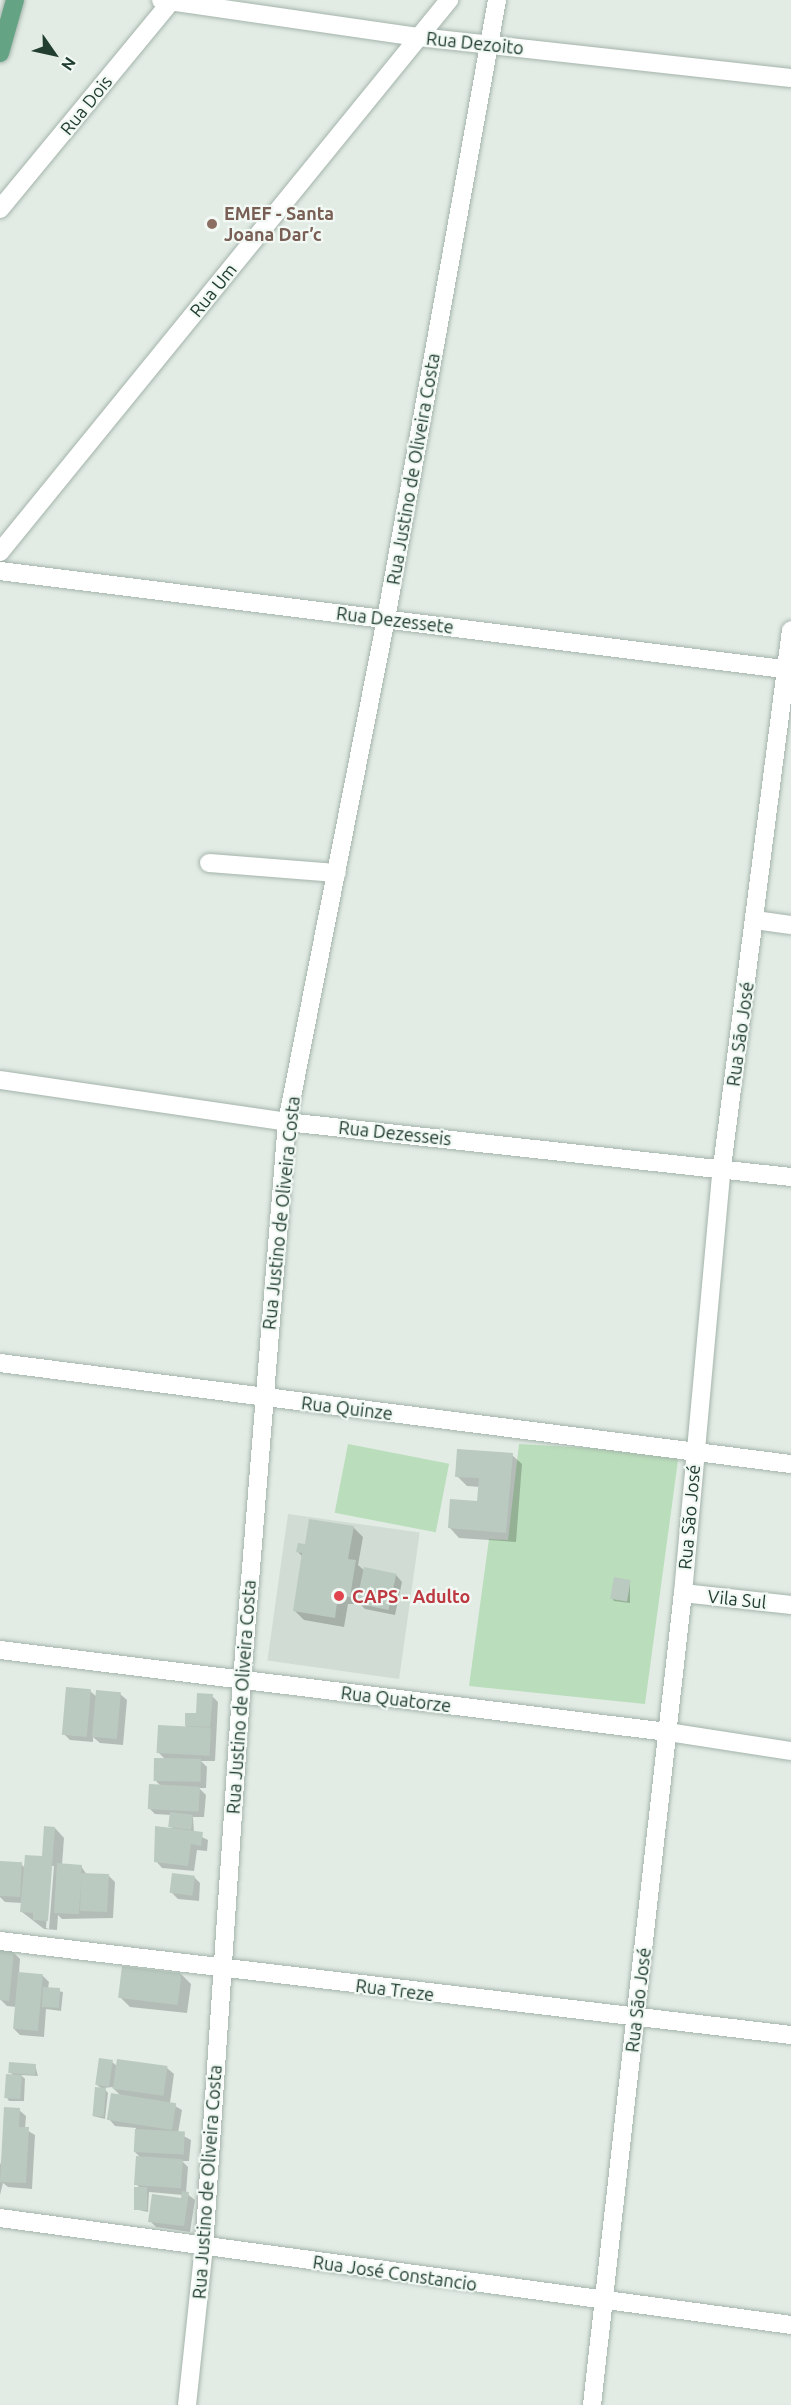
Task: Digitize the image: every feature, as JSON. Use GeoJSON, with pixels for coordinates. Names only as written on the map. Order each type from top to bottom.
{"type":"FeatureCollection","features":[{"type":"Feature","properties":{"kind":"main road"},"geometry":{"type":"LineString","coordinates":[[0,53],[15,0]]}},
{"type":"Feature","properties":{"kind":"street","name":"Rua Dezoito"},"geometry":{"type":"LineString","coordinates":[[168,0],[419,37],[791,78]]}},
{"type":"Feature","properties":{"kind":"street","name":"Rua Dois"},"geometry":{"type":"LineString","coordinates":[[0,209],[168,0]]}},
{"type":"Feature","properties":{"kind":"street","name":"Rua Um"},"geometry":{"type":"LineString","coordinates":[[0,552],[449,0]]}},
{"type":"Feature","properties":{"kind":"street","name":"Rua Justino de Oliveira Costa"},"geometry":{"type":"LineString","coordinates":[[187,2405],[204,2247],[242,1680],[287,1122],[386,619],[497,0]]}},
{"type":"Feature","properties":{"kind":"street","name":"Rua Dezessete"},"geometry":{"type":"LineString","coordinates":[[0,571],[788,669]]}},
{"type":"Feature","properties":{"kind":"street","name":"Rua São José"},"geometry":{"type":"LineString","coordinates":[[592,2405],[683,1593],[722,1167],[788,669],[791,630]]}},
{"type":"Feature","properties":{"kind":"street"},"geometry":{"type":"LineString","coordinates":[[209,863],[337,873]]}},
{"type":"Feature","properties":{"kind":"street"},"geometry":{"type":"LineString","coordinates":[[755,920],[791,925]]}},
{"type":"Feature","properties":{"kind":"street","name":"Rua Dezesseis"},"geometry":{"type":"LineString","coordinates":[[0,1080],[287,1122],[722,1167],[791,1177]]}},
{"type":"Feature","properties":{"kind":"street","name":"Rua Quinze"},"geometry":{"type":"LineString","coordinates":[[0,1363],[263,1398],[695,1450]]}},
{"type":"Feature","properties":{"kind":"street"},"geometry":{"type":"LineString","coordinates":[[695,1450],[791,1464]]}},
{"type":"Feature","properties":{"kind":"street","name":"Vila Sul"},"geometry":{"type":"LineString","coordinates":[[683,1593],[791,1605]]}},
{"type":"Feature","properties":{"kind":"street","name":"Rua Quatorze"},"geometry":{"type":"LineString","coordinates":[[0,1650],[668,1731],[791,1751]]}},
{"type":"Feature","properties":{"kind":"street","name":"Rua Treze"},"geometry":{"type":"LineString","coordinates":[[0,1941],[221,1970],[791,2036]]}},
{"type":"Feature","properties":{"kind":"street","name":"Rua José Constancio"},"geometry":{"type":"LineString","coordinates":[[0,2218],[791,2325]]}},
{"type":"Feature","properties":{"kind":"shaded area","name":"CAPS - Adulto"},"geometry":{"type":"Polygon","coordinates":[[[288,1514],[420,1533],[399,1679],[267,1661],[288,1514]]]}},
{"type":"Feature","properties":{"kind":"green space"},"geometry":{"type":"Polygon","coordinates":[[[348,1444],[449,1464],[436,1532],[335,1513],[348,1444]]]}},
{"type":"Feature","properties":{"kind":"green space"},"geometry":{"type":"Polygon","coordinates":[[[519,1444],[679,1453],[645,1704],[469,1686],[489,1539],[508,1540],[519,1444]]]}},
{"type":"Feature","properties":{"kind":"building"},"geometry":{"type":"Polygon","coordinates":[[[457,1449],[513,1453],[506,1533],[448,1528],[450,1499],[477,1501],[479,1478],[455,1477],[457,1449]]]}},
{"type":"Feature","properties":{"kind":"building"},"geometry":{"type":"Polygon","coordinates":[[[309,1519],[354,1526],[348,1559],[356,1560],[350,1597],[338,1595],[335,1618],[293,1611],[302,1553],[296,1552],[298,1543],[305,1544],[309,1519]]]}},
{"type":"Feature","properties":{"kind":"building"},"geometry":{"type":"Polygon","coordinates":[[[364,1567],[396,1574],[389,1610],[356,1603],[364,1567]]]}},
{"type":"Feature","properties":{"kind":"building"},"geometry":{"type":"Polygon","coordinates":[[[614,1577],[631,1580],[627,1602],[610,1599],[614,1577]]]}},
{"type":"Feature","properties":{"kind":"building"},"geometry":{"type":"Polygon","coordinates":[[[66,1687],[91,1689],[87,1737],[62,1735],[66,1687]]]}},
{"type":"Feature","properties":{"kind":"building"},"geometry":{"type":"Polygon","coordinates":[[[96,1690],[121,1692],[117,1739],[92,1737],[96,1690]]]}},
{"type":"Feature","properties":{"kind":"building"},"geometry":{"type":"Polygon","coordinates":[[[197,1693],[213,1694],[210,1727],[185,1726],[185,1713],[196,1713],[197,1693]]]}},
{"type":"Feature","properties":{"kind":"building"},"geometry":{"type":"Polygon","coordinates":[[[158,1725],[211,1728],[209,1756],[157,1753],[158,1725]]]}},
{"type":"Feature","properties":{"kind":"building"},"geometry":{"type":"Polygon","coordinates":[[[154,1758],[201,1759],[201,1782],[154,1781],[154,1758]]]}},
{"type":"Feature","properties":{"kind":"building"},"geometry":{"type":"Polygon","coordinates":[[[149,1784],[200,1787],[199,1812],[148,1809],[149,1784]]]}},
{"type":"Feature","properties":{"kind":"building"},"geometry":{"type":"Polygon","coordinates":[[[170,1812],[193,1815],[191,1830],[168,1827],[170,1812]]]}},
{"type":"Feature","properties":{"kind":"building"},"geometry":{"type":"Polygon","coordinates":[[[44,1826],[55,1827],[48,1921],[33,1920],[33,1913],[20,1912],[25,1855],[42,1856],[44,1826]]]}},
{"type":"Feature","properties":{"kind":"building"},"geometry":{"type":"Polygon","coordinates":[[[155,1826],[203,1832],[201,1846],[191,1844],[188,1866],[154,1862],[155,1826]]]}},
{"type":"Feature","properties":{"kind":"building"},"geometry":{"type":"Polygon","coordinates":[[[0,1861],[22,1862],[20,1897],[0,1896],[0,1861]]]}},
{"type":"Feature","properties":{"kind":"building"},"geometry":{"type":"Polygon","coordinates":[[[57,1863],[82,1865],[81,1873],[109,1874],[107,1912],[80,1911],[81,1880],[79,1914],[54,1913],[57,1863]]]}},
{"type":"Feature","properties":{"kind":"building"},"geometry":{"type":"Polygon","coordinates":[[[172,1873],[195,1876],[192,1896],[170,1893],[172,1873]]]}},
{"type":"Feature","properties":{"kind":"building"},"geometry":{"type":"Polygon","coordinates":[[[0,1950],[14,1951],[9,2001],[0,2000],[0,1950]]]}},
{"type":"Feature","properties":{"kind":"building"},"geometry":{"type":"Polygon","coordinates":[[[122,1966],[182,1973],[178,2005],[118,1998],[122,1966]]]}},
{"type":"Feature","properties":{"kind":"building"},"geometry":{"type":"Polygon","coordinates":[[[18,1972],[43,1974],[38,2031],[13,2029],[18,1972]]]}},
{"type":"Feature","properties":{"kind":"building"},"geometry":{"type":"Polygon","coordinates":[[[43,1987],[60,1988],[59,2008],[42,2007],[43,1987]]]}},
{"type":"Feature","properties":{"kind":"building"},"geometry":{"type":"Polygon","coordinates":[[[99,2058],[113,2060],[109,2087],[95,2085],[99,2058]]]}},
{"type":"Feature","properties":{"kind":"building"},"geometry":{"type":"Polygon","coordinates":[[[117,2059],[168,2066],[163,2096],[113,2089],[117,2059]]]}},
{"type":"Feature","properties":{"kind":"building"},"geometry":{"type":"Polygon","coordinates":[[[9,2062],[36,2064],[35,2075],[8,2073],[9,2062]]]}},
{"type":"Feature","properties":{"kind":"building"},"geometry":{"type":"Polygon","coordinates":[[[6,2074],[22,2075],[20,2099],[4,2098],[6,2074]]]}},
{"type":"Feature","properties":{"kind":"building"},"geometry":{"type":"Polygon","coordinates":[[[95,2087],[106,2088],[103,2117],[92,2116],[95,2087]]]}},
{"type":"Feature","properties":{"kind":"building"},"geometry":{"type":"Polygon","coordinates":[[[111,2093],[176,2103],[172,2130],[107,2120],[111,2093]]]}},
{"type":"Feature","properties":{"kind":"building"},"geometry":{"type":"Polygon","coordinates":[[[4,2107],[20,2108],[19,2127],[29,2127],[26,2183],[0,2182],[4,2107]]]}},
{"type":"Feature","properties":{"kind":"building"},"geometry":{"type":"Polygon","coordinates":[[[135,2129],[185,2132],[184,2155],[134,2152],[135,2129]]]}},
{"type":"Feature","properties":{"kind":"building"},"geometry":{"type":"Polygon","coordinates":[[[136,2156],[183,2159],[181,2188],[134,2185],[136,2156]]]}},
{"type":"Feature","properties":{"kind":"building"},"geometry":{"type":"Polygon","coordinates":[[[134,2187],[147,2187],[147,2210],[134,2210],[134,2187]]]}},
{"type":"Feature","properties":{"kind":"building"},"geometry":{"type":"Polygon","coordinates":[[[182,2191],[189,2192],[184,2226],[148,2222],[152,2194],[181,2198],[182,2191]]]}},
{"type":"Feature","properties":{"kind":"place","name":"EMEF - Santa Joana Dar’c"},"geometry":{"type":"Point","coordinates":[212,224]}},
{"type":"Feature","properties":{"kind":"place","name":"CAPS - Adulto"},"geometry":{"type":"Point","coordinates":[339,1596]}}]}
